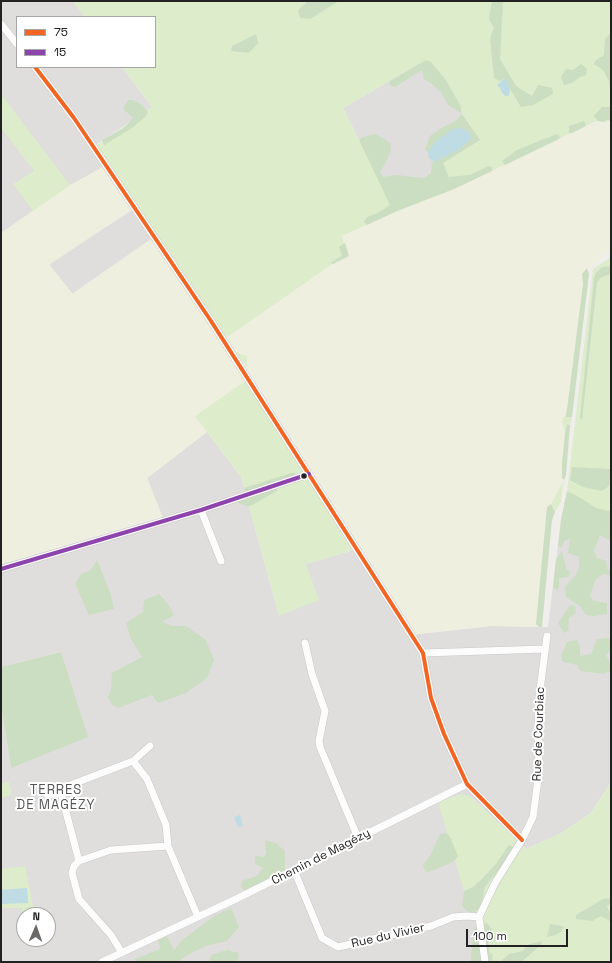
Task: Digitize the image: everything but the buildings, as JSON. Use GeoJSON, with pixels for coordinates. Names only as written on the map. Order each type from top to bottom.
{"type":"FeatureCollection","features":[{"type":"Feature","properties":{"kind":"street"},"geometry":{"type":"LineString","coordinates":[[1,24],[16,43]]}},
{"type":"Feature","properties":{"kind":"street"},"geometry":{"type":"LineString","coordinates":[[36,68],[74,118],[211,321],[423,654],[431,698],[444,734],[467,784],[522,840]]}},
{"type":"Feature","properties":{"kind":"street"},"geometry":{"type":"LineString","coordinates":[[1,569],[201,510],[309,474]]}},
{"type":"Feature","properties":{"kind":"street"},"geometry":{"type":"LineString","coordinates":[[201,510],[221,561]]}},
{"type":"Feature","properties":{"kind":"street","name":"Rue de Courbiac"},"geometry":{"type":"LineString","coordinates":[[479,917],[495,883],[522,840],[533,817],[539,772],[538,727],[547,636]]}},
{"type":"Feature","properties":{"kind":"street"},"geometry":{"type":"LineString","coordinates":[[305,643],[312,674],[324,711],[319,740],[320,747],[358,838]]}},
{"type":"Feature","properties":{"kind":"street"},"geometry":{"type":"LineString","coordinates":[[423,654],[545,649]]}},
{"type":"Feature","properties":{"kind":"street"},"geometry":{"type":"LineString","coordinates":[[79,861],[61,793],[65,787],[133,761],[150,746]]}},
{"type":"Feature","properties":{"kind":"street"},"geometry":{"type":"LineString","coordinates":[[133,761],[147,779],[166,825],[168,846],[198,917]]}},
{"type":"Feature","properties":{"kind":"street","name":"Chemin de Magézy"},"geometry":{"type":"LineString","coordinates":[[102,962],[198,917],[467,784]]}},
{"type":"Feature","properties":{"kind":"street"},"geometry":{"type":"LineString","coordinates":[[47,795],[56,792],[61,793]]}},
{"type":"Feature","properties":{"kind":"street"},"geometry":{"type":"LineString","coordinates":[[122,953],[111,935],[79,899],[72,873],[74,866],[79,861],[111,850],[168,846]]}},
{"type":"Feature","properties":{"kind":"street","name":"Rue du Vivier"},"geometry":{"type":"LineString","coordinates":[[294,870],[322,938],[338,947],[431,926],[453,917],[479,917]]}},
{"type":"Feature","properties":{"kind":"street"},"geometry":{"type":"LineString","coordinates":[[479,917],[485,962]]}},
{"type":"Feature","properties":{"kind":"shaded area"},"geometry":{"type":"Polygon","coordinates":[[[1,1],[73,1],[84,16],[16,16],[16,68],[123,68],[152,107],[94,146],[106,165],[70,186],[1,233],[1,1]]]}},
{"type":"Feature","properties":{"kind":"shaded area"},"geometry":{"type":"Polygon","coordinates":[[[426,60],[480,140],[395,212],[343,108],[426,60]]]}},
{"type":"Feature","properties":{"kind":"shaded area"},"geometry":{"type":"Polygon","coordinates":[[[135,208],[154,237],[72,294],[49,264],[135,208]]]}},
{"type":"Feature","properties":{"kind":"shaded area"},"geometry":{"type":"Polygon","coordinates":[[[207,432],[241,477],[279,616],[306,564],[357,549],[411,635],[491,626],[548,627],[561,520],[611,522],[611,782],[591,813],[560,834],[526,849],[471,797],[481,931],[474,928],[470,962],[1,962],[1,704],[11,768],[61,652],[1,667],[1,569],[164,521],[147,478],[207,432]]]}},
{"type":"Feature","properties":{"kind":"green space"},"geometry":{"type":"Polygon","coordinates":[[[73,1],[611,1],[611,114],[454,189],[443,163],[480,140],[426,60],[343,108],[395,212],[342,236],[347,254],[226,338],[94,147],[152,107],[123,68],[156,68],[156,16],[84,16],[73,1]]]}},
{"type":"Feature","properties":{"kind":"green space"},"geometry":{"type":"Polygon","coordinates":[[[308,1],[339,1],[310,19],[300,18],[298,10],[308,1]]]}},
{"type":"Feature","properties":{"kind":"green space"},"geometry":{"type":"Polygon","coordinates":[[[493,1],[502,1],[503,3],[500,59],[516,86],[532,96],[538,85],[552,88],[553,94],[533,105],[521,107],[504,79],[499,81],[494,78],[490,38],[494,28],[489,19],[493,1]]]}},
{"type":"Feature","properties":{"kind":"green space"},"geometry":{"type":"Polygon","coordinates":[[[256,34],[258,43],[249,53],[231,51],[232,46],[256,34]]]}},
{"type":"Feature","properties":{"kind":"green space"},"geometry":{"type":"Polygon","coordinates":[[[610,34],[611,98],[609,81],[603,70],[594,64],[596,60],[604,55],[605,39],[610,34]]]}},
{"type":"Feature","properties":{"kind":"green space"},"geometry":{"type":"Polygon","coordinates":[[[426,60],[431,62],[446,80],[461,107],[461,113],[448,105],[441,92],[424,79],[422,70],[395,87],[389,85],[390,81],[426,60]]]}},
{"type":"Feature","properties":{"kind":"green space"},"geometry":{"type":"Polygon","coordinates":[[[581,64],[587,69],[586,75],[580,77],[572,83],[564,85],[561,77],[566,69],[573,70],[581,64]]]}},
{"type":"Feature","properties":{"kind":"green space"},"geometry":{"type":"Polygon","coordinates":[[[1,94],[70,185],[33,211],[13,184],[34,171],[1,128],[1,94]]]}},
{"type":"Feature","properties":{"kind":"green space"},"geometry":{"type":"Polygon","coordinates":[[[128,100],[133,100],[142,105],[148,112],[146,116],[132,128],[104,145],[102,140],[124,128],[133,118],[123,109],[128,100]]]}},
{"type":"Feature","properties":{"kind":"green space"},"geometry":{"type":"Polygon","coordinates":[[[602,107],[611,107],[611,121],[598,121],[594,116],[602,107]]]}},
{"type":"Feature","properties":{"kind":"green space"},"geometry":{"type":"Polygon","coordinates":[[[462,114],[480,140],[443,163],[449,177],[470,175],[488,166],[492,167],[492,171],[454,189],[395,212],[367,225],[364,222],[367,217],[378,213],[390,205],[359,140],[363,137],[375,134],[385,139],[391,145],[390,153],[380,173],[383,177],[396,175],[424,178],[431,173],[432,163],[472,138],[469,132],[461,128],[436,141],[428,152],[425,150],[430,136],[441,128],[454,122],[462,114]]]}},
{"type":"Feature","properties":{"kind":"green space"},"geometry":{"type":"Polygon","coordinates":[[[608,119],[611,121],[611,251],[582,274],[583,284],[567,412],[562,420],[565,433],[562,478],[564,480],[551,504],[547,507],[536,624],[539,627],[491,626],[416,634],[247,367],[247,356],[235,352],[226,338],[333,264],[349,256],[342,236],[395,212],[454,189],[598,121],[604,122],[608,119]]]}},
{"type":"Feature","properties":{"kind":"green space"},"geometry":{"type":"Polygon","coordinates":[[[584,121],[586,126],[570,134],[569,126],[584,121]]]}},
{"type":"Feature","properties":{"kind":"green space"},"geometry":{"type":"Polygon","coordinates":[[[557,134],[560,137],[559,139],[505,165],[502,161],[517,150],[557,134]]]}},
{"type":"Feature","properties":{"kind":"green space"},"geometry":{"type":"Polygon","coordinates":[[[103,167],[131,210],[49,265],[73,294],[154,237],[248,379],[195,416],[207,432],[147,478],[162,516],[1,564],[1,233],[70,185],[103,167]]]}},
{"type":"Feature","properties":{"kind":"green space"},"geometry":{"type":"Polygon","coordinates":[[[345,243],[349,256],[333,264],[330,263],[342,256],[339,247],[345,243]]]}},
{"type":"Feature","properties":{"kind":"green space"},"geometry":{"type":"Polygon","coordinates":[[[611,257],[611,522],[561,520],[567,491],[593,269],[611,257]]]}},
{"type":"Feature","properties":{"kind":"green space"},"geometry":{"type":"Polygon","coordinates":[[[611,266],[610,274],[600,278],[597,283],[582,420],[580,418],[594,278],[596,273],[602,267],[611,266]]]}},
{"type":"Feature","properties":{"kind":"green space"},"geometry":{"type":"Polygon","coordinates":[[[587,268],[589,274],[572,417],[566,417],[583,284],[582,274],[587,268]]]}},
{"type":"Feature","properties":{"kind":"green space"},"geometry":{"type":"Polygon","coordinates":[[[235,352],[247,356],[247,367],[235,352]]]}},
{"type":"Feature","properties":{"kind":"green space"},"geometry":{"type":"Polygon","coordinates":[[[248,379],[357,549],[306,564],[319,600],[279,616],[241,477],[195,416],[248,379]]]}},
{"type":"Feature","properties":{"kind":"green space"},"geometry":{"type":"Polygon","coordinates":[[[567,412],[567,417],[572,417],[570,425],[567,424],[565,433],[562,420],[567,412]]]}},
{"type":"Feature","properties":{"kind":"green space"},"geometry":{"type":"Polygon","coordinates":[[[567,424],[570,425],[566,475],[564,480],[562,478],[562,464],[567,424]]]}},
{"type":"Feature","properties":{"kind":"green space"},"geometry":{"type":"Polygon","coordinates":[[[572,467],[611,469],[609,486],[602,491],[583,487],[570,480],[572,467]]]}},
{"type":"Feature","properties":{"kind":"green space"},"geometry":{"type":"Polygon","coordinates":[[[295,473],[297,478],[278,484],[277,491],[252,505],[247,506],[238,503],[236,498],[246,495],[244,488],[295,473]]]}},
{"type":"Feature","properties":{"kind":"green space"},"geometry":{"type":"Polygon","coordinates":[[[564,480],[561,502],[555,512],[551,504],[564,480]]]}},
{"type":"Feature","properties":{"kind":"green space"},"geometry":{"type":"Polygon","coordinates":[[[567,491],[596,508],[609,511],[611,509],[611,540],[600,535],[594,551],[597,558],[606,561],[608,570],[611,570],[611,576],[603,574],[595,580],[590,596],[594,601],[607,603],[607,614],[594,616],[586,615],[580,606],[566,597],[565,587],[576,575],[579,567],[579,557],[568,553],[570,539],[564,541],[562,548],[558,546],[561,520],[567,491]]]}},
{"type":"Feature","properties":{"kind":"green space"},"geometry":{"type":"Polygon","coordinates":[[[551,504],[555,512],[552,520],[542,627],[539,627],[536,624],[547,507],[551,504]]]}},
{"type":"Feature","properties":{"kind":"green space"},"geometry":{"type":"Polygon","coordinates":[[[562,551],[566,568],[570,572],[569,577],[559,578],[559,587],[556,590],[553,588],[556,559],[562,551]]]}},
{"type":"Feature","properties":{"kind":"green space"},"geometry":{"type":"Polygon","coordinates":[[[97,560],[110,592],[114,609],[89,615],[75,584],[81,574],[91,570],[97,560]]]}},
{"type":"Feature","properties":{"kind":"green space"},"geometry":{"type":"Polygon","coordinates":[[[159,594],[168,604],[174,615],[162,622],[173,626],[186,626],[206,640],[214,660],[207,678],[186,693],[158,703],[152,695],[118,708],[112,705],[108,697],[111,690],[112,673],[142,657],[131,639],[126,623],[143,612],[144,600],[159,594]]]}},
{"type":"Feature","properties":{"kind":"green space"},"geometry":{"type":"Polygon","coordinates":[[[570,605],[575,606],[576,613],[569,618],[568,631],[564,633],[558,623],[570,605]]]}},
{"type":"Feature","properties":{"kind":"green space"},"geometry":{"type":"Polygon","coordinates":[[[611,638],[611,650],[606,655],[610,663],[610,671],[604,674],[580,671],[577,665],[563,662],[561,656],[567,642],[577,640],[580,646],[580,656],[591,654],[597,639],[611,638]]]}},
{"type":"Feature","properties":{"kind":"green space"},"geometry":{"type":"Polygon","coordinates":[[[61,652],[88,737],[11,768],[1,704],[1,667],[61,652]]]}},
{"type":"Feature","properties":{"kind":"green space"},"geometry":{"type":"Polygon","coordinates":[[[9,782],[12,795],[1,798],[1,783],[9,782]]]}},
{"type":"Feature","properties":{"kind":"green space"},"geometry":{"type":"Polygon","coordinates":[[[611,782],[611,962],[485,962],[479,917],[464,891],[438,802],[462,794],[471,797],[526,849],[560,834],[591,813],[611,782]]]}},
{"type":"Feature","properties":{"kind":"green space"},"geometry":{"type":"Polygon","coordinates":[[[446,833],[450,837],[458,856],[453,862],[426,873],[423,865],[430,856],[440,834],[446,833]]]}},
{"type":"Feature","properties":{"kind":"green space"},"geometry":{"type":"Polygon","coordinates":[[[265,840],[276,843],[285,851],[285,875],[247,894],[241,887],[242,881],[257,876],[263,868],[255,864],[255,856],[264,857],[266,853],[265,840]]]}},
{"type":"Feature","properties":{"kind":"green space"},"geometry":{"type":"Polygon","coordinates":[[[509,845],[514,847],[485,887],[481,908],[471,914],[462,906],[464,891],[473,887],[482,879],[495,865],[509,845]]]}},
{"type":"Feature","properties":{"kind":"green space"},"geometry":{"type":"Polygon","coordinates":[[[25,866],[33,907],[1,908],[1,869],[25,866]]]}},
{"type":"Feature","properties":{"kind":"green space"},"geometry":{"type":"Polygon","coordinates":[[[611,898],[611,903],[607,906],[611,916],[610,921],[601,916],[592,921],[576,919],[576,915],[603,899],[611,898]]]}},
{"type":"Feature","properties":{"kind":"green space"},"geometry":{"type":"Polygon","coordinates":[[[231,908],[239,927],[227,941],[206,946],[186,956],[178,962],[136,962],[135,959],[160,949],[158,940],[167,936],[174,950],[181,941],[214,916],[231,908]]]}},
{"type":"Feature","properties":{"kind":"green space"},"geometry":{"type":"Polygon","coordinates":[[[486,922],[492,929],[488,944],[490,953],[493,955],[491,962],[470,962],[474,927],[481,931],[486,922]]]}},
{"type":"Feature","properties":{"kind":"green space"},"geometry":{"type":"Polygon","coordinates":[[[550,924],[564,927],[562,931],[556,935],[547,937],[550,924]]]}},
{"type":"Feature","properties":{"kind":"green space"},"geometry":{"type":"Polygon","coordinates":[[[542,941],[541,945],[521,962],[500,962],[509,954],[523,951],[527,945],[542,941]]]}},
{"type":"Feature","properties":{"kind":"green space"},"geometry":{"type":"Polygon","coordinates":[[[227,950],[239,953],[237,962],[209,962],[211,955],[227,950]]]}},
{"type":"Feature","properties":{"kind":"water"},"geometry":{"type":"Polygon","coordinates":[[[504,79],[508,80],[510,89],[509,96],[502,93],[497,85],[504,79]]]}},
{"type":"Feature","properties":{"kind":"water"},"geometry":{"type":"Polygon","coordinates":[[[461,128],[469,132],[472,138],[458,150],[434,162],[429,158],[428,152],[436,141],[453,129],[461,128]]]}},
{"type":"Feature","properties":{"kind":"water"},"geometry":{"type":"Polygon","coordinates":[[[240,815],[243,826],[238,827],[234,817],[240,815]]]}},
{"type":"Feature","properties":{"kind":"water"},"geometry":{"type":"Polygon","coordinates":[[[27,888],[28,903],[1,904],[1,890],[27,888]]]}},
{"type":"Feature","properties":{"kind":"transit line","name":"75"},"geometry":{"type":"LineString","coordinates":[[36,68],[74,118],[211,321],[423,653],[431,698],[444,734],[467,784],[522,840]]}},
{"type":"Feature","properties":{"kind":"transit line","name":"15"},"geometry":{"type":"LineString","coordinates":[[1,569],[201,510],[309,474]]}},
{"type":"Feature","properties":{"kind":"district","name":"TERRES DE MAGÉZY"},"geometry":{"type":"Point","coordinates":[56,798]}}]}
